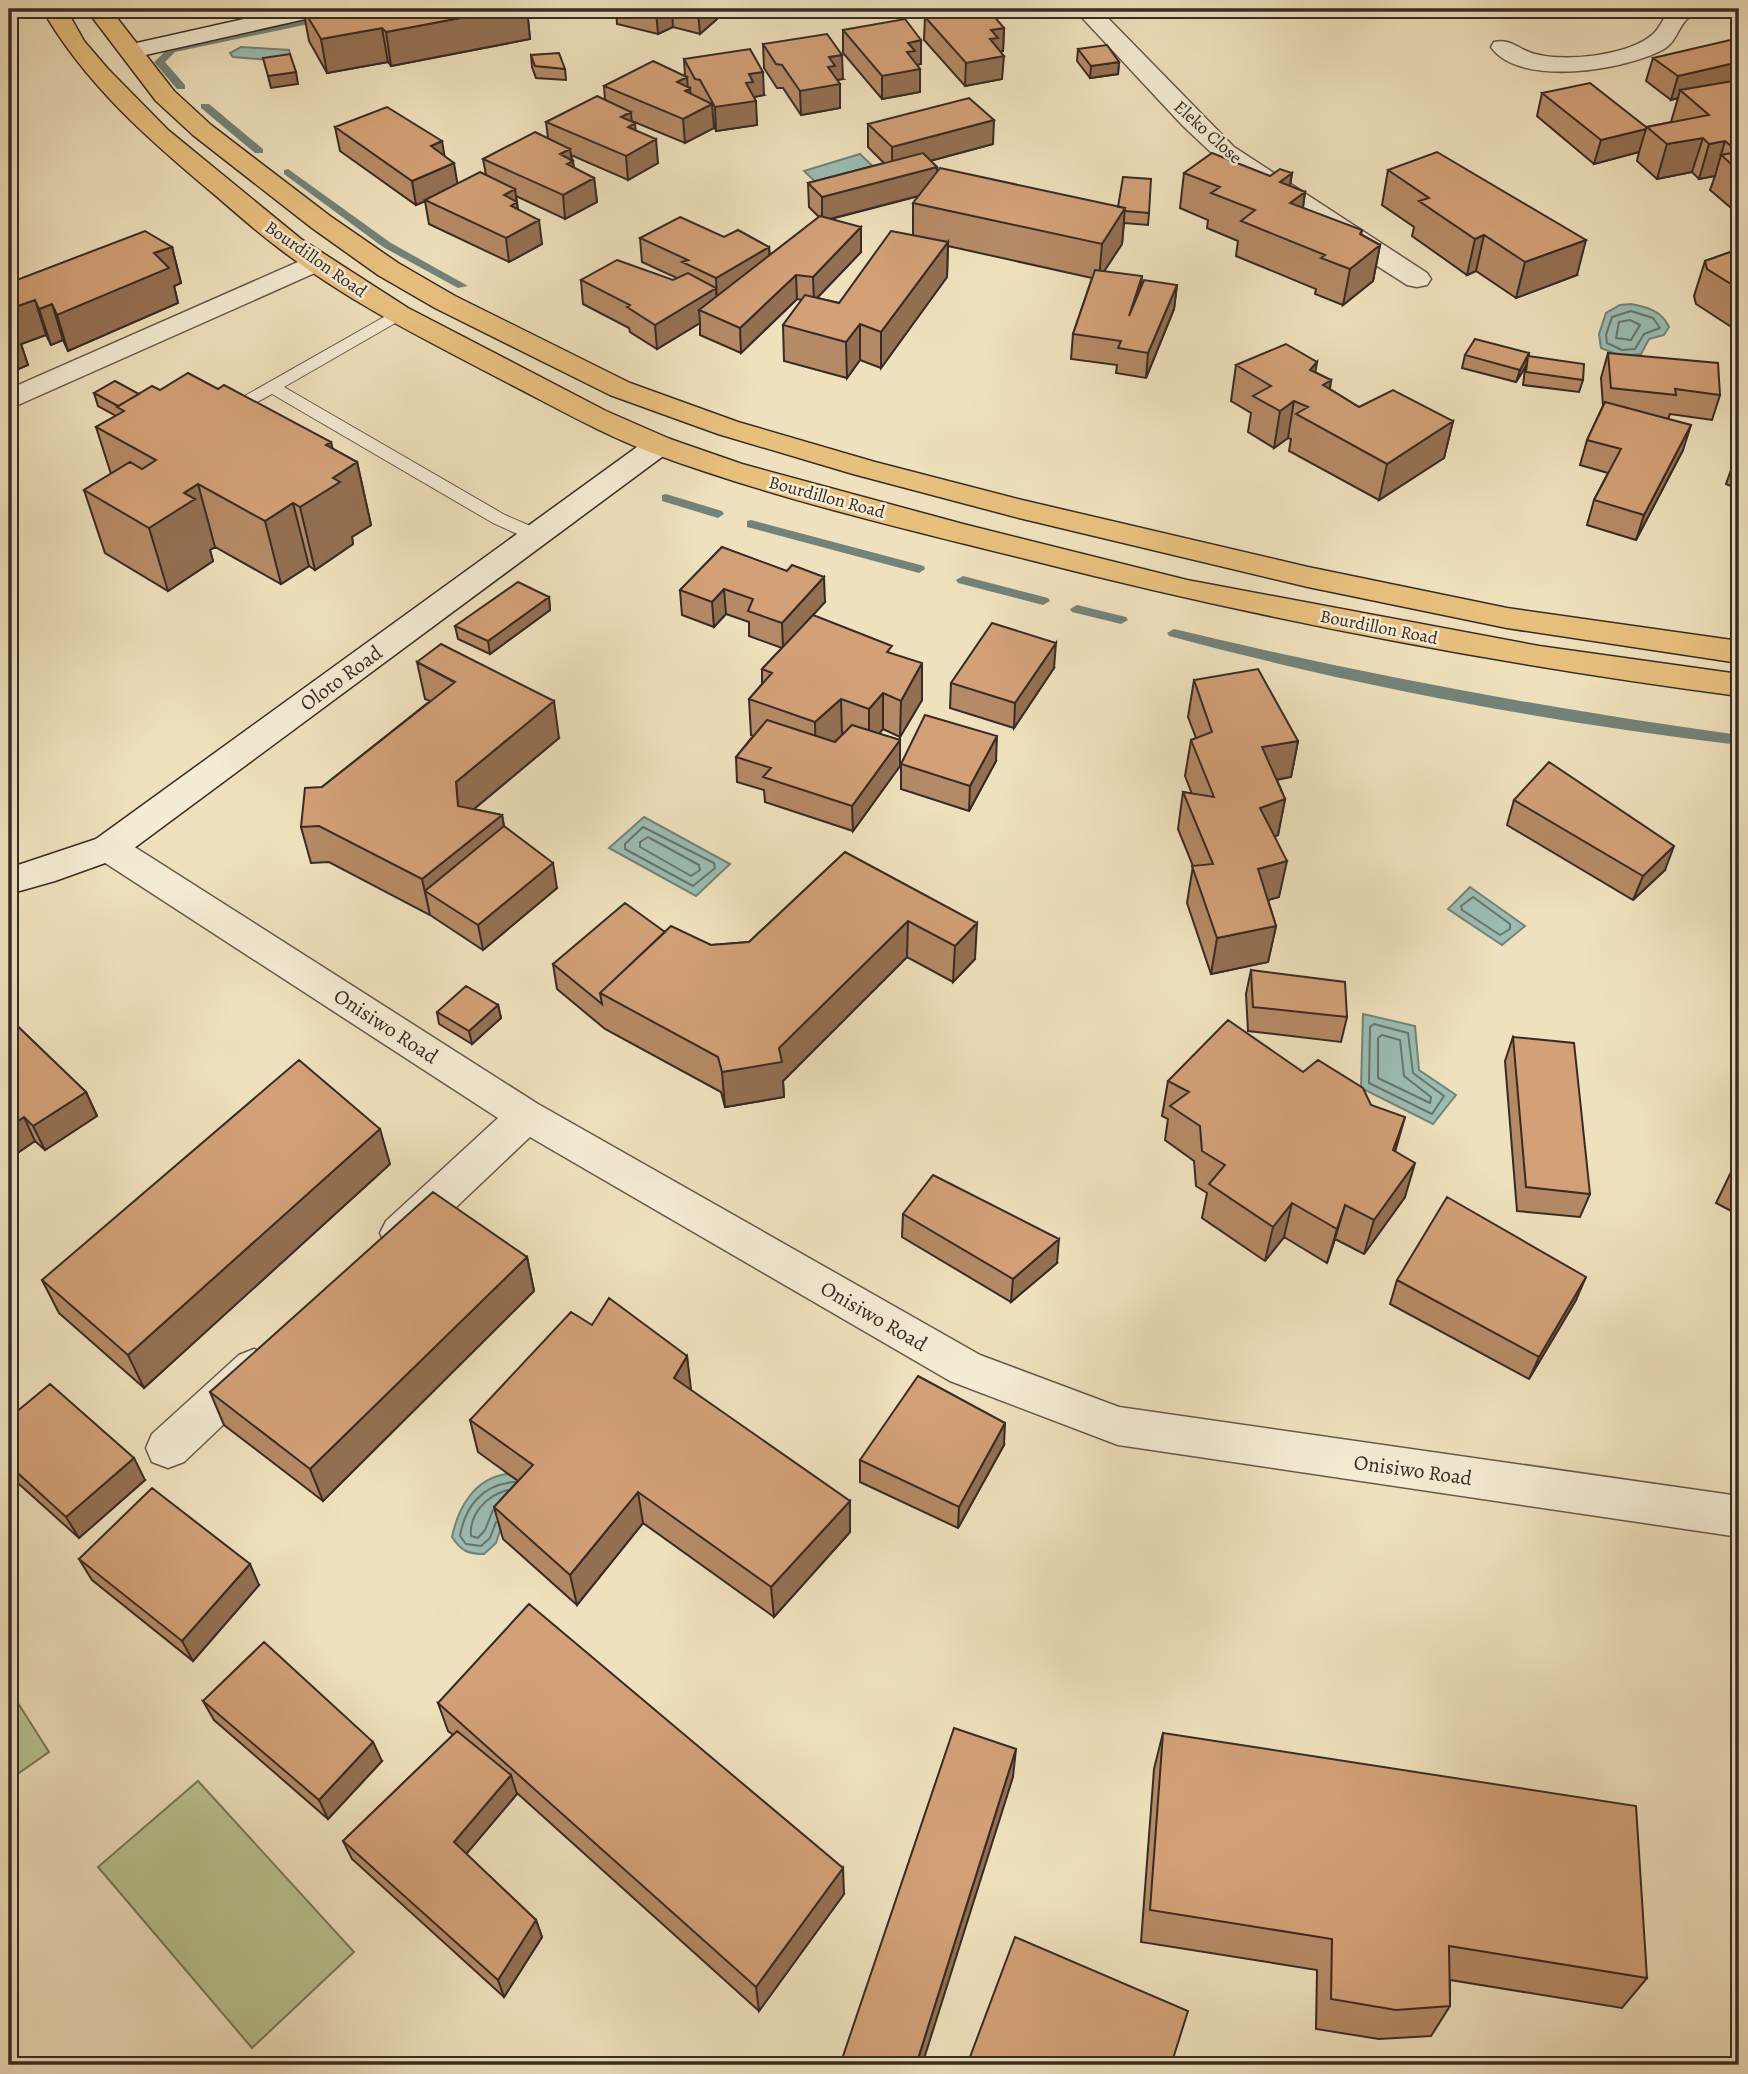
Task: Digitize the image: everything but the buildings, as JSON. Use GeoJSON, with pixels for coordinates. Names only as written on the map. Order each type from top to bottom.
{"type":"FeatureCollection","features":[{"type":"Feature","properties":{"kind":"main road","name":"Bourdillon Road"},"geometry":{"type":"LineString","coordinates":[[54,9],[74,44],[159,135],[291,245],[398,314],[596,417],[659,445],[744,474],[956,532],[1187,590],[1539,657],[1739,685]]}},
{"type":"Feature","properties":{"kind":"main road","name":"Bourdillon Road"},"geometry":{"type":"LineString","coordinates":[[98,9],[165,96],[202,130],[388,269],[540,351],[620,388],[728,428],[1019,509],[1308,577],[1507,618],[1739,652]]}},
{"type":"Feature","properties":{"kind":"street"},"geometry":{"type":"LineString","coordinates":[[132,51],[319,9]]}},
{"type":"Feature","properties":{"kind":"street","name":"Eleko Close"},"geometry":{"type":"LineString","coordinates":[[1086,9],[1225,152],[1324,220],[1418,279]]}},
{"type":"Feature","properties":{"kind":"street"},"geometry":{"type":"LineString","coordinates":[[1503,47],[1509,54],[1521,60],[1541,64],[1611,59],[1659,42],[1667,34],[1672,19],[1687,9]]}},
{"type":"Feature","properties":{"kind":"street"},"geometry":{"type":"LineString","coordinates":[[9,400],[316,262]]}},
{"type":"Feature","properties":{"kind":"street","name":"Oloto Road"},"geometry":{"type":"LineString","coordinates":[[9,881],[109,848],[659,445]]}},
{"type":"Feature","properties":{"kind":"street","name":"Onisiwo Road"},"geometry":{"type":"LineString","coordinates":[[109,848],[524,1115],[965,1368],[1118,1426],[1739,1517]]}},
{"type":"Feature","properties":{"kind":"street"},"geometry":{"type":"LineString","coordinates":[[373,1259],[516,1126],[524,1115]]}},
{"type":"Feature","properties":{"kind":"street"},"geometry":{"type":"LineString","coordinates":[[168,1448],[281,1344]]}},
{"type":"Feature","properties":{"kind":"lane"},"geometry":{"type":"LineString","coordinates":[[212,419],[398,314]]}},
{"type":"Feature","properties":{"kind":"lane"},"geometry":{"type":"LineString","coordinates":[[272,387],[499,519],[535,535]]}},
{"type":"Feature","properties":{"kind":"green space"},"geometry":{"type":"Polygon","coordinates":[[[9,1689],[49,1752],[9,1780],[9,1689]]]}},
{"type":"Feature","properties":{"kind":"green space"},"geometry":{"type":"Polygon","coordinates":[[[198,1781],[354,1952],[252,2048],[98,1867],[198,1781]]]}},
{"type":"Feature","properties":{"kind":"water"},"geometry":{"type":"Polygon","coordinates":[[[241,47],[289,50],[290,54],[269,60],[233,57],[230,53],[241,47]]]}},
{"type":"Feature","properties":{"kind":"water"},"geometry":{"type":"Polygon","coordinates":[[[860,154],[879,172],[822,188],[804,171],[860,154]]]}},
{"type":"Feature","properties":{"kind":"water"},"geometry":{"type":"Polygon","coordinates":[[[1631,304],[1658,313],[1669,327],[1664,335],[1649,339],[1641,354],[1621,356],[1601,348],[1599,334],[1606,313],[1620,305],[1631,304]]]}},
{"type":"Feature","properties":{"kind":"water"},"geometry":{"type":"Polygon","coordinates":[[[644,817],[730,864],[696,896],[609,848],[644,817]]]}},
{"type":"Feature","properties":{"kind":"water"},"geometry":{"type":"Polygon","coordinates":[[[1470,887],[1525,926],[1502,945],[1448,909],[1470,887]]]}},
{"type":"Feature","properties":{"kind":"water"},"geometry":{"type":"Polygon","coordinates":[[[1363,1014],[1415,1026],[1419,1070],[1456,1095],[1433,1124],[1361,1088],[1363,1014]]]}},
{"type":"Feature","properties":{"kind":"water"},"geometry":{"type":"Polygon","coordinates":[[[506,1474],[519,1475],[538,1484],[501,1528],[496,1543],[484,1554],[465,1551],[452,1537],[463,1506],[476,1488],[506,1474]]]}},
{"type":"Feature","properties":{"kind":"waterway"},"geometry":{"type":"LineString","coordinates":[[181,87],[159,62],[172,50],[325,18]]}},
{"type":"Feature","properties":{"kind":"waterway"},"geometry":{"type":"LineString","coordinates":[[205,106],[259,151]]}},
{"type":"Feature","properties":{"kind":"waterway"},"geometry":{"type":"LineString","coordinates":[[288,172],[387,245],[462,286]]}},
{"type":"Feature","properties":{"kind":"waterway"},"geometry":{"type":"LineString","coordinates":[[666,498],[718,514]]}},
{"type":"Feature","properties":{"kind":"waterway"},"geometry":{"type":"LineString","coordinates":[[751,524],[919,569]]}},
{"type":"Feature","properties":{"kind":"waterway"},"geometry":{"type":"LineString","coordinates":[[963,580],[1043,601]]}},
{"type":"Feature","properties":{"kind":"waterway"},"geometry":{"type":"LineString","coordinates":[[1077,609],[1121,620]]}},
{"type":"Feature","properties":{"kind":"waterway"},"geometry":{"type":"LineString","coordinates":[[1174,633],[1455,695],[1739,740]]}}]}
